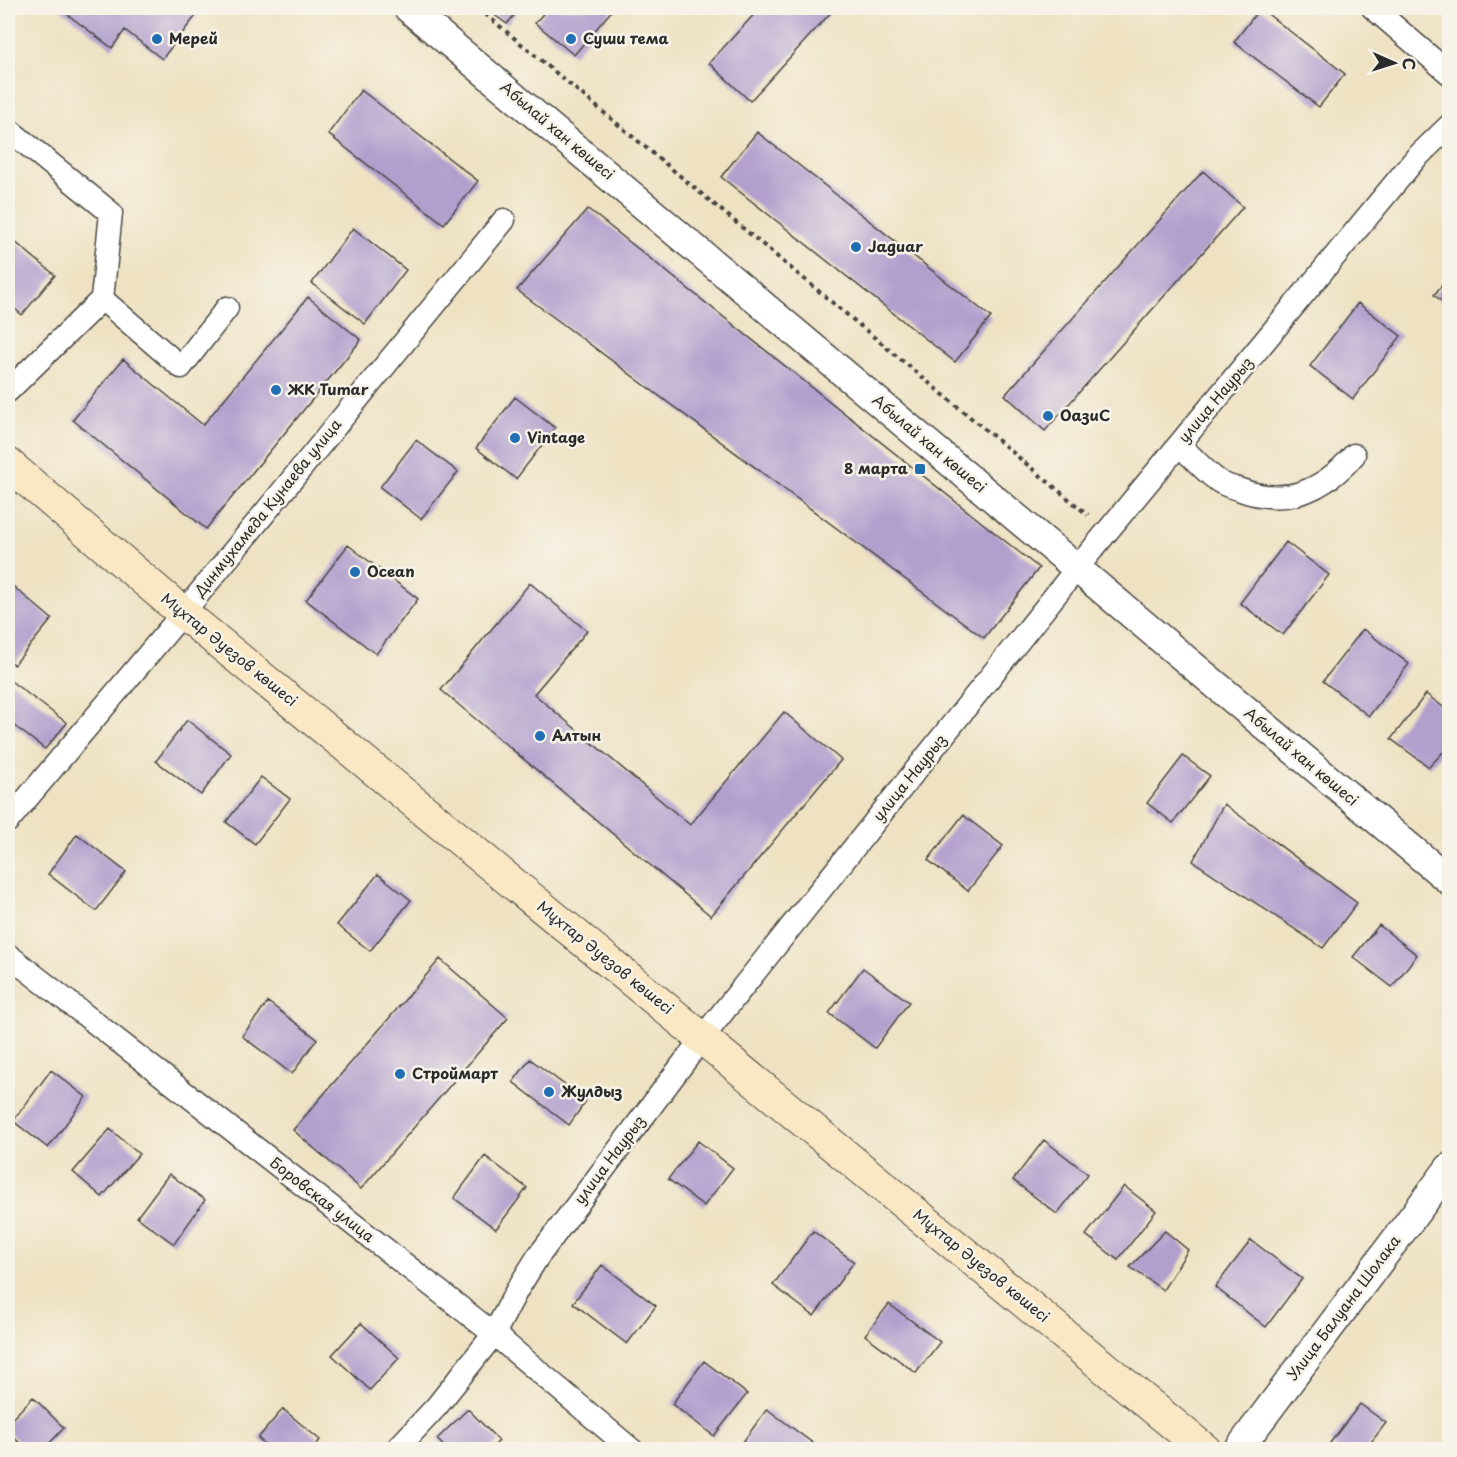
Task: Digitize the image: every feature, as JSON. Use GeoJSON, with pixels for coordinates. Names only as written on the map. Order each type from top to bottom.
{"type":"FeatureCollection","features":[{"type":"Feature","properties":{"kind":"main road","name":"Мұхтар Әуезов көшесі"},"geometry":{"type":"LineString","coordinates":[[8,464],[183,613],[1204,1449]]}},
{"type":"Feature","properties":{"kind":"street","name":"Абылай хан көшесі"},"geometry":{"type":"LineString","coordinates":[[408,8],[1449,881]]}},
{"type":"Feature","properties":{"kind":"street"},"geometry":{"type":"LineString","coordinates":[[1373,8],[1449,74]]}},
{"type":"Feature","properties":{"kind":"street","name":"улица Наурыз"},"geometry":{"type":"LineString","coordinates":[[396,1449],[437,1406],[494,1334],[537,1258],[703,1037],[1077,568],[1416,158],[1449,125]]}},
{"type":"Feature","properties":{"kind":"street"},"geometry":{"type":"LineString","coordinates":[[8,129],[111,213],[102,299],[8,391]]}},
{"type":"Feature","properties":{"kind":"street","name":"Динмухамеда Кунаева улица"},"geometry":{"type":"LineString","coordinates":[[8,821],[183,613],[504,220]]}},
{"type":"Feature","properties":{"kind":"street"},"geometry":{"type":"LineString","coordinates":[[102,299],[181,367],[227,308]]}},
{"type":"Feature","properties":{"kind":"street"},"geometry":{"type":"LineString","coordinates":[[1179,445],[1219,482],[1255,496],[1288,498],[1320,485],[1342,469],[1354,456]]}},
{"type":"Feature","properties":{"kind":"street","name":"Боровская улица"},"geometry":{"type":"LineString","coordinates":[[8,955],[494,1334],[632,1449]]}},
{"type":"Feature","properties":{"kind":"street","name":"Улица Балуана Шолака"},"geometry":{"type":"LineString","coordinates":[[1238,1449],[1449,1167]]}},
{"type":"Feature","properties":{"kind":"path"},"geometry":{"type":"LineString","coordinates":[[478,8],[1108,531]]}},
{"type":"Feature","properties":{"kind":"building","name":"Мерей"},"geometry":{"type":"Polygon","coordinates":[[[59,8],[202,8],[162,59],[125,30],[112,48],[59,8]]]}},
{"type":"Feature","properties":{"kind":"building"},"geometry":{"type":"Polygon","coordinates":[[[485,8],[520,8],[507,24],[485,8]]]}},
{"type":"Feature","properties":{"kind":"building","name":"Суши тема"},"geometry":{"type":"Polygon","coordinates":[[[548,8],[614,8],[574,55],[535,23],[548,8]]]}},
{"type":"Feature","properties":{"kind":"building"},"geometry":{"type":"Polygon","coordinates":[[[760,8],[835,8],[750,101],[709,63],[760,8]]]}},
{"type":"Feature","properties":{"kind":"building"},"geometry":{"type":"Polygon","coordinates":[[[1260,8],[1345,74],[1319,107],[1234,42],[1260,8]]]}},
{"type":"Feature","properties":{"kind":"building"},"geometry":{"type":"Polygon","coordinates":[[[361,90],[478,181],[444,224],[328,134],[361,90]]]}},
{"type":"Feature","properties":{"kind":"building","name":"Jaguar"},"geometry":{"type":"Polygon","coordinates":[[[757,132],[991,317],[955,362],[721,177],[757,132]]]}},
{"type":"Feature","properties":{"kind":"building"},"geometry":{"type":"Polygon","coordinates":[[[1203,171],[1243,207],[1045,431],[1005,395],[1203,171]]]}},
{"type":"Feature","properties":{"kind":"building"},"geometry":{"type":"Polygon","coordinates":[[[588,209],[1039,568],[984,638],[517,290],[588,209]]]}},
{"type":"Feature","properties":{"kind":"building"},"geometry":{"type":"Polygon","coordinates":[[[353,228],[406,270],[365,324],[312,283],[353,228]]]}},
{"type":"Feature","properties":{"kind":"building"},"geometry":{"type":"Polygon","coordinates":[[[8,236],[55,275],[22,315],[8,303],[8,236]]]}},
{"type":"Feature","properties":{"kind":"building"},"geometry":{"type":"Polygon","coordinates":[[[1450,275],[1450,308],[1434,295],[1450,275]]]}},
{"type":"Feature","properties":{"kind":"building","name":"ЖК Tumar"},"geometry":{"type":"Polygon","coordinates":[[[308,297],[361,340],[206,529],[73,420],[123,359],[203,425],[308,297]]]}},
{"type":"Feature","properties":{"kind":"building"},"geometry":{"type":"Polygon","coordinates":[[[1358,303],[1401,336],[1353,399],[1310,366],[1358,303]]]}},
{"type":"Feature","properties":{"kind":"building","name":"Vintage"},"geometry":{"type":"Polygon","coordinates":[[[515,397],[555,428],[516,479],[476,448],[515,397]]]}},
{"type":"Feature","properties":{"kind":"building"},"geometry":{"type":"Polygon","coordinates":[[[416,440],[458,472],[421,519],[380,487],[416,440]]]}},
{"type":"Feature","properties":{"kind":"building"},"geometry":{"type":"Polygon","coordinates":[[[1286,542],[1329,575],[1283,635],[1240,603],[1286,542]]]}},
{"type":"Feature","properties":{"kind":"building","name":"Ocean"},"geometry":{"type":"Polygon","coordinates":[[[348,545],[418,599],[376,654],[306,600],[348,545]]]}},
{"type":"Feature","properties":{"kind":"building"},"geometry":{"type":"Polygon","coordinates":[[[8,582],[52,619],[14,665],[8,659],[8,582]]]}},
{"type":"Feature","properties":{"kind":"building","name":"Алтын"},"geometry":{"type":"Polygon","coordinates":[[[530,583],[587,631],[534,694],[690,825],[784,712],[841,760],[711,916],[441,690],[530,583]]]}},
{"type":"Feature","properties":{"kind":"building"},"geometry":{"type":"Polygon","coordinates":[[[1363,629],[1409,664],[1369,716],[1323,681],[1363,629]]]}},
{"type":"Feature","properties":{"kind":"building"},"geometry":{"type":"Polygon","coordinates":[[[8,679],[67,723],[45,749],[8,721],[8,679]]]}},
{"type":"Feature","properties":{"kind":"building"},"geometry":{"type":"Polygon","coordinates":[[[1426,694],[1450,712],[1450,745],[1429,767],[1391,739],[1426,694]]]}},
{"type":"Feature","properties":{"kind":"building"},"geometry":{"type":"Polygon","coordinates":[[[187,720],[231,754],[201,795],[156,761],[187,720]]]}},
{"type":"Feature","properties":{"kind":"building"},"geometry":{"type":"Polygon","coordinates":[[[1183,756],[1210,776],[1173,823],[1147,803],[1183,756]]]}},
{"type":"Feature","properties":{"kind":"building"},"geometry":{"type":"Polygon","coordinates":[[[261,777],[290,799],[255,844],[226,822],[261,777]]]}},
{"type":"Feature","properties":{"kind":"building"},"geometry":{"type":"Polygon","coordinates":[[[1224,804],[1357,903],[1323,948],[1193,861],[1224,804]]]}},
{"type":"Feature","properties":{"kind":"building"},"geometry":{"type":"Polygon","coordinates":[[[963,815],[1003,846],[968,891],[928,860],[963,815]]]}},
{"type":"Feature","properties":{"kind":"building"},"geometry":{"type":"Polygon","coordinates":[[[77,834],[126,872],[96,911],[48,874],[77,834]]]}},
{"type":"Feature","properties":{"kind":"building"},"geometry":{"type":"Polygon","coordinates":[[[378,874],[411,900],[370,951],[337,925],[378,874]]]}},
{"type":"Feature","properties":{"kind":"building"},"geometry":{"type":"Polygon","coordinates":[[[1379,925],[1417,955],[1392,987],[1353,957],[1379,925]]]}},
{"type":"Feature","properties":{"kind":"building","name":"Строймарт"},"geometry":{"type":"Polygon","coordinates":[[[440,959],[508,1018],[361,1189],[293,1130],[440,959]]]}},
{"type":"Feature","properties":{"kind":"building"},"geometry":{"type":"Polygon","coordinates":[[[863,968],[909,1002],[875,1048],[829,1013],[863,968]]]}},
{"type":"Feature","properties":{"kind":"building"},"geometry":{"type":"Polygon","coordinates":[[[268,1002],[317,1039],[292,1074],[242,1036],[268,1002]]]}},
{"type":"Feature","properties":{"kind":"building","name":"Жулдыз"},"geometry":{"type":"Polygon","coordinates":[[[530,1059],[586,1101],[569,1125],[513,1082],[530,1059]]]}},
{"type":"Feature","properties":{"kind":"building"},"geometry":{"type":"Polygon","coordinates":[[[51,1070],[86,1097],[48,1148],[13,1121],[51,1070]]]}},
{"type":"Feature","properties":{"kind":"building"},"geometry":{"type":"Polygon","coordinates":[[[110,1129],[139,1154],[102,1197],[73,1172],[110,1129]]]}},
{"type":"Feature","properties":{"kind":"building"},"geometry":{"type":"Polygon","coordinates":[[[1044,1140],[1088,1174],[1057,1214],[1013,1180],[1044,1140]]]}},
{"type":"Feature","properties":{"kind":"building"},"geometry":{"type":"Polygon","coordinates":[[[698,1141],[733,1168],[704,1206],[668,1179],[698,1141]]]}},
{"type":"Feature","properties":{"kind":"building"},"geometry":{"type":"Polygon","coordinates":[[[485,1156],[527,1188],[496,1229],[454,1198],[485,1156]]]}},
{"type":"Feature","properties":{"kind":"building"},"geometry":{"type":"Polygon","coordinates":[[[169,1174],[205,1200],[174,1244],[137,1217],[169,1174]]]}},
{"type":"Feature","properties":{"kind":"building"},"geometry":{"type":"Polygon","coordinates":[[[1124,1186],[1156,1211],[1118,1260],[1086,1235],[1124,1186]]]}},
{"type":"Feature","properties":{"kind":"building"},"geometry":{"type":"Polygon","coordinates":[[[813,1231],[854,1262],[814,1316],[773,1285],[813,1231]]]}},
{"type":"Feature","properties":{"kind":"building"},"geometry":{"type":"Polygon","coordinates":[[[1165,1231],[1188,1250],[1163,1290],[1130,1267],[1165,1231]]]}},
{"type":"Feature","properties":{"kind":"building"},"geometry":{"type":"Polygon","coordinates":[[[1251,1240],[1302,1279],[1266,1327],[1215,1287],[1251,1240]]]}},
{"type":"Feature","properties":{"kind":"building"},"geometry":{"type":"Polygon","coordinates":[[[602,1265],[656,1306],[627,1344],[573,1303],[602,1265]]]}},
{"type":"Feature","properties":{"kind":"building"},"geometry":{"type":"Polygon","coordinates":[[[889,1304],[940,1342],[916,1373],[865,1335],[889,1304]]]}},
{"type":"Feature","properties":{"kind":"building"},"geometry":{"type":"Polygon","coordinates":[[[361,1323],[399,1358],[370,1390],[332,1355],[361,1323]]]}},
{"type":"Feature","properties":{"kind":"building"},"geometry":{"type":"Polygon","coordinates":[[[704,1361],[747,1394],[714,1436],[672,1404],[704,1361]]]}},
{"type":"Feature","properties":{"kind":"building"},"geometry":{"type":"Polygon","coordinates":[[[33,1397],[64,1428],[43,1450],[26,1450],[8,1431],[8,1423],[33,1397]]]}},
{"type":"Feature","properties":{"kind":"building"},"geometry":{"type":"Polygon","coordinates":[[[1360,1404],[1386,1423],[1365,1450],[1338,1450],[1330,1443],[1360,1404]]]}},
{"type":"Feature","properties":{"kind":"building"},"geometry":{"type":"Polygon","coordinates":[[[283,1409],[320,1440],[312,1450],[271,1450],[258,1438],[283,1409]]]}},
{"type":"Feature","properties":{"kind":"building"},"geometry":{"type":"Polygon","coordinates":[[[468,1409],[499,1441],[490,1450],[447,1450],[437,1439],[468,1409]]]}},
{"type":"Feature","properties":{"kind":"building"},"geometry":{"type":"Polygon","coordinates":[[[767,1409],[818,1447],[816,1450],[737,1450],[767,1409]]]}},
{"type":"Feature","properties":{"kind":"place","name":"Мерей"},"geometry":{"type":"Point","coordinates":[157,39]}},
{"type":"Feature","properties":{"kind":"place","name":"Суши тема"},"geometry":{"type":"Point","coordinates":[571,39]}},
{"type":"Feature","properties":{"kind":"place","name":"Jaguar"},"geometry":{"type":"Point","coordinates":[856,247]}},
{"type":"Feature","properties":{"kind":"place","name":"ЖК Tumar"},"geometry":{"type":"Point","coordinates":[276,390]}},
{"type":"Feature","properties":{"kind":"place","name":"ОазиС"},"geometry":{"type":"Point","coordinates":[1048,416]}},
{"type":"Feature","properties":{"kind":"place","name":"Vintage"},"geometry":{"type":"Point","coordinates":[515,438]}},
{"type":"Feature","properties":{"kind":"place","name":"8 марта"},"geometry":{"type":"Point","coordinates":[920,469]}},
{"type":"Feature","properties":{"kind":"place","name":"Ocean"},"geometry":{"type":"Point","coordinates":[355,572]}},
{"type":"Feature","properties":{"kind":"place","name":"Алтын"},"geometry":{"type":"Point","coordinates":[540,736]}},
{"type":"Feature","properties":{"kind":"place","name":"Строймарт"},"geometry":{"type":"Point","coordinates":[400,1074]}},
{"type":"Feature","properties":{"kind":"place","name":"Жулдыз"},"geometry":{"type":"Point","coordinates":[549,1092]}}]}
